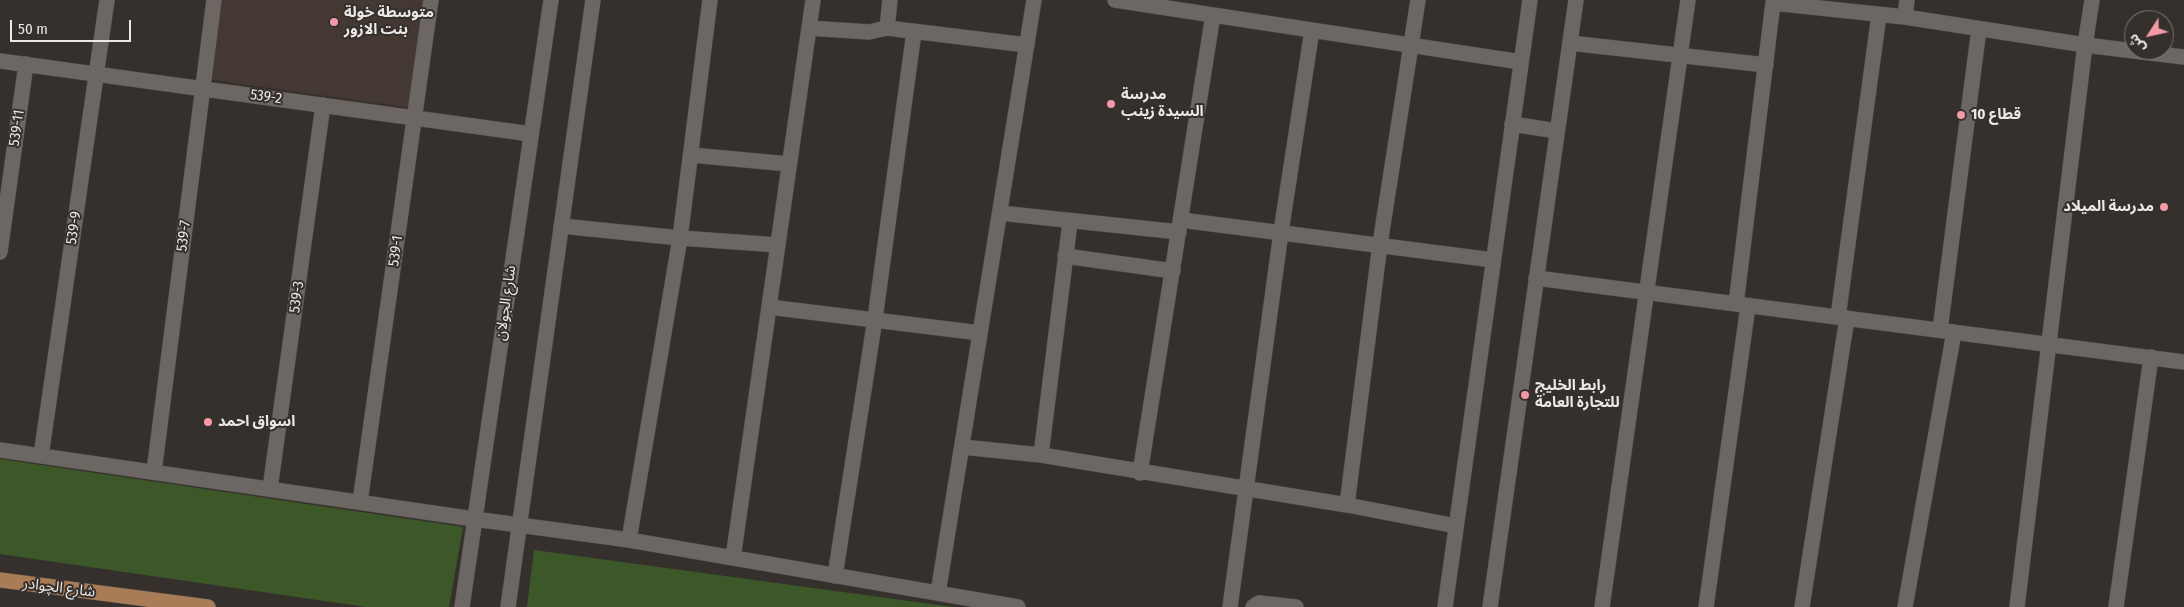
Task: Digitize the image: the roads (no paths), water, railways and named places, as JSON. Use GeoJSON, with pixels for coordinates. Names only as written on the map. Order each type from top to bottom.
{"type":"FeatureCollection","features":[{"type":"Feature","properties":{"kind":"main road","name":"شارع الچوادر"},"geometry":{"type":"LineString","coordinates":[[0,580],[208,607]]}},
{"type":"Feature","properties":{"kind":"street","name":"539-9"},"geometry":{"type":"LineString","coordinates":[[40,456],[107,0]]}},
{"type":"Feature","properties":{"kind":"street","name":"539-7"},"geometry":{"type":"LineString","coordinates":[[154,472],[214,0]]}},
{"type":"Feature","properties":{"kind":"street","name":"539-1"},"geometry":{"type":"LineString","coordinates":[[360,502],[431,0]]}},
{"type":"Feature","properties":{"kind":"street","name":"شارع الجولان"},"geometry":{"type":"LineString","coordinates":[[462,607],[551,0]]}},
{"type":"Feature","properties":{"kind":"street"},"geometry":{"type":"LineString","coordinates":[[508,607],[593,0]]}},
{"type":"Feature","properties":{"kind":"street"},"geometry":{"type":"LineString","coordinates":[[629,540],[680,238],[710,0]]}},
{"type":"Feature","properties":{"kind":"street"},"geometry":{"type":"LineString","coordinates":[[733,558],[813,0]]}},
{"type":"Feature","properties":{"kind":"street"},"geometry":{"type":"LineString","coordinates":[[887,28],[890,0]]}},
{"type":"Feature","properties":{"kind":"street"},"geometry":{"type":"LineString","coordinates":[[938,593],[1034,0]]}},
{"type":"Feature","properties":{"kind":"street"},"geometry":{"type":"LineString","coordinates":[[1115,0],[1193,6],[1213,15],[1521,62]]}},
{"type":"Feature","properties":{"kind":"street"},"geometry":{"type":"LineString","coordinates":[[1347,505],[1380,244],[1418,0]]}},
{"type":"Feature","properties":{"kind":"street"},"geometry":{"type":"LineString","coordinates":[[1445,607],[1530,0]]}},
{"type":"Feature","properties":{"kind":"street"},"geometry":{"type":"LineString","coordinates":[[1490,607],[1576,0]]}},
{"type":"Feature","properties":{"kind":"street"},"geometry":{"type":"LineString","coordinates":[[1602,607],[1688,0]]}},
{"type":"Feature","properties":{"kind":"street"},"geometry":{"type":"LineString","coordinates":[[1905,17],[1907,0]]}},
{"type":"Feature","properties":{"kind":"street"},"geometry":{"type":"LineString","coordinates":[[2017,607],[2092,0]]}},
{"type":"Feature","properties":{"kind":"street"},"geometry":{"type":"LineString","coordinates":[[1706,607],[1742,305],[1773,3],[1905,17],[2085,45],[2184,57]]}},
{"type":"Feature","properties":{"kind":"street"},"geometry":{"type":"LineString","coordinates":[[1140,473],[1213,15]]}},
{"type":"Feature","properties":{"kind":"street"},"geometry":{"type":"LineString","coordinates":[[1802,607],[1843,318],[1879,15]]}},
{"type":"Feature","properties":{"kind":"street"},"geometry":{"type":"LineString","coordinates":[[809,28],[869,32],[887,28],[1027,45]]}},
{"type":"Feature","properties":{"kind":"street"},"geometry":{"type":"LineString","coordinates":[[1905,607],[1947,331],[1979,29]]}},
{"type":"Feature","properties":{"kind":"street"},"geometry":{"type":"LineString","coordinates":[[1230,607],[1281,232],[1312,30]]}},
{"type":"Feature","properties":{"kind":"street"},"geometry":{"type":"LineString","coordinates":[[835,576],[875,319],[914,32]]}},
{"type":"Feature","properties":{"kind":"street"},"geometry":{"type":"LineString","coordinates":[[1570,43],[1766,65]]}},
{"type":"Feature","properties":{"kind":"street","name":"539-2"},"geometry":{"type":"LineString","coordinates":[[0,60],[531,134]]}},
{"type":"Feature","properties":{"kind":"street","name":"539-11"},"geometry":{"type":"LineString","coordinates":[[0,252],[26,64]]}},
{"type":"Feature","properties":{"kind":"street","name":"539-3"},"geometry":{"type":"LineString","coordinates":[[270,489],[323,105]]}},
{"type":"Feature","properties":{"kind":"street"},"geometry":{"type":"LineString","coordinates":[[1512,124],[1557,131]]}},
{"type":"Feature","properties":{"kind":"street"},"geometry":{"type":"LineString","coordinates":[[690,155],[790,164]]}},
{"type":"Feature","properties":{"kind":"street"},"geometry":{"type":"LineString","coordinates":[[1000,212],[1070,222],[1281,232],[1493,260]]}},
{"type":"Feature","properties":{"kind":"street"},"geometry":{"type":"LineString","coordinates":[[1041,455],[1070,222]]}},
{"type":"Feature","properties":{"kind":"street"},"geometry":{"type":"LineString","coordinates":[[561,226],[680,238],[778,245]]}},
{"type":"Feature","properties":{"kind":"street"},"geometry":{"type":"LineString","coordinates":[[1065,256],[1172,271]]}},
{"type":"Feature","properties":{"kind":"street"},"geometry":{"type":"LineString","coordinates":[[1536,278],[2184,362]]}},
{"type":"Feature","properties":{"kind":"street"},"geometry":{"type":"LineString","coordinates":[[769,307],[980,333]]}},
{"type":"Feature","properties":{"kind":"street"},"geometry":{"type":"LineString","coordinates":[[2116,607],[2151,357]]}},
{"type":"Feature","properties":{"kind":"street"},"geometry":{"type":"LineString","coordinates":[[962,447],[1041,455],[1140,473],[1347,505],[1456,526]]}},
{"type":"Feature","properties":{"kind":"street"},"geometry":{"type":"LineString","coordinates":[[0,450],[629,540],[1018,607]]}},
{"type":"Feature","properties":{"kind":"street"},"geometry":{"type":"LineString","coordinates":[[1253,607],[1259,603],[1296,607]]}},
{"type":"Feature","properties":{"kind":"place","name":"متوسطة خولة بنت الازور"},"geometry":{"type":"Point","coordinates":[334,22]}},
{"type":"Feature","properties":{"kind":"place","name":"مدرسة السيدة زينب"},"geometry":{"type":"Point","coordinates":[1111,104]}},
{"type":"Feature","properties":{"kind":"place","name":"قطاع 10"},"geometry":{"type":"Point","coordinates":[1961,115]}},
{"type":"Feature","properties":{"kind":"place","name":"مدرسة الميلاد"},"geometry":{"type":"Point","coordinates":[2164,207]}},
{"type":"Feature","properties":{"kind":"place","name":"رابط الخليج للتجارة العامة"},"geometry":{"type":"Point","coordinates":[1525,395]}},
{"type":"Feature","properties":{"kind":"place","name":"اسواق احمد"},"geometry":{"type":"Point","coordinates":[208,422]}}]}
